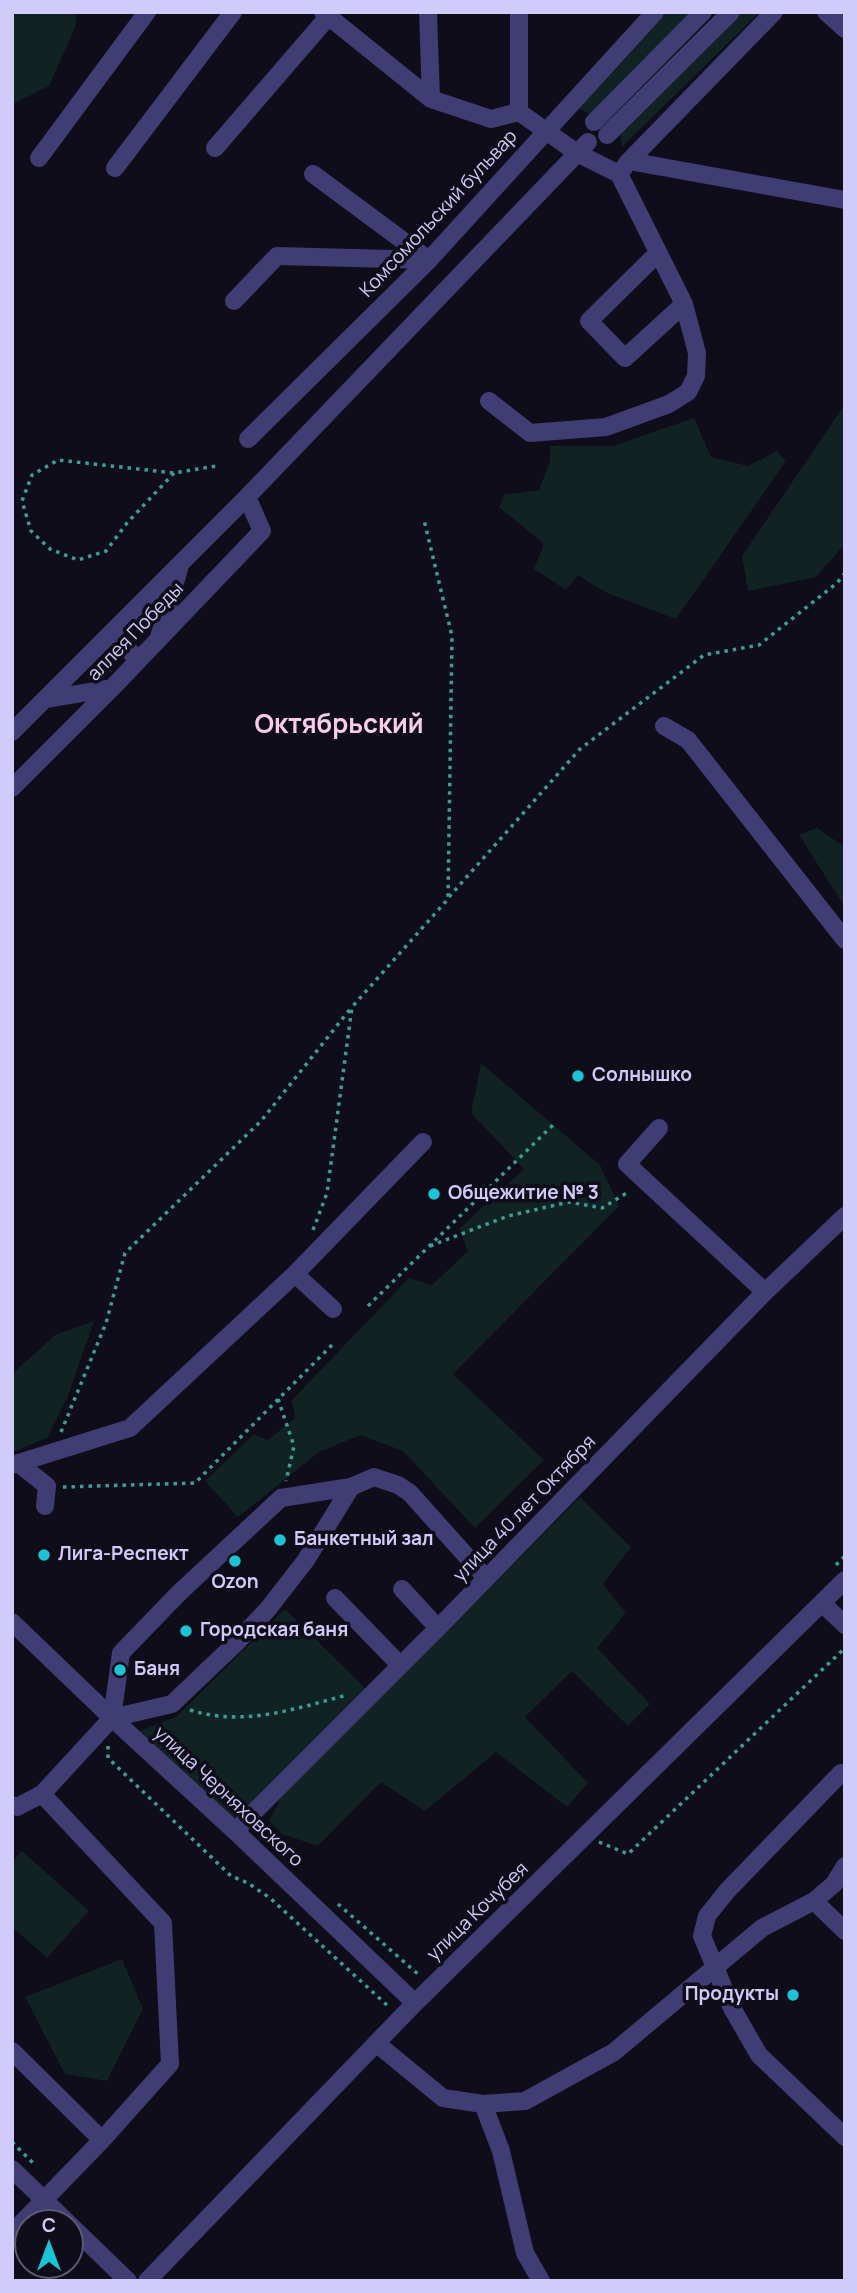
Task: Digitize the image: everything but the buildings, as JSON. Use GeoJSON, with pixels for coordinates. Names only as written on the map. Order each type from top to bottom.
{"type":"FeatureCollection","features":[{"type":"Feature","properties":{"kind":"street"},"geometry":{"type":"LineString","coordinates":[[39,158],[147,12]]}},
{"type":"Feature","properties":{"kind":"street"},"geometry":{"type":"LineString","coordinates":[[115,168],[233,12]]}},
{"type":"Feature","properties":{"kind":"street"},"geometry":{"type":"LineString","coordinates":[[428,12],[430,99]]}},
{"type":"Feature","properties":{"kind":"street"},"geometry":{"type":"LineString","coordinates":[[519,12],[519,111]]}},
{"type":"Feature","properties":{"kind":"street","name":"Комсомольский бульвар"},"geometry":{"type":"LineString","coordinates":[[248,439],[429,260],[655,12]]}},
{"type":"Feature","properties":{"kind":"street"},"geometry":{"type":"LineString","coordinates":[[703,12],[600,128],[731,12]]}},
{"type":"Feature","properties":{"kind":"street"},"geometry":{"type":"LineString","coordinates":[[624,167],[774,12]]}},
{"type":"Feature","properties":{"kind":"street"},"geometry":{"type":"LineString","coordinates":[[827,12],[845,29]]}},
{"type":"Feature","properties":{"kind":"street"},"geometry":{"type":"LineString","coordinates":[[215,148],[326,14],[430,99],[491,119],[519,111]]}},
{"type":"Feature","properties":{"kind":"street"},"geometry":{"type":"LineString","coordinates":[[519,111],[547,130],[624,167],[845,200]]}},
{"type":"Feature","properties":{"kind":"street"},"geometry":{"type":"LineString","coordinates":[[12,732],[112,635],[247,497],[582,148]]}},
{"type":"Feature","properties":{"kind":"street"},"geometry":{"type":"LineString","coordinates":[[489,401],[530,433],[606,427],[669,404],[688,392],[696,376],[697,353],[684,304],[657,254],[624,167]]}},
{"type":"Feature","properties":{"kind":"street"},"geometry":{"type":"LineString","coordinates":[[313,174],[429,260]]}},
{"type":"Feature","properties":{"kind":"street"},"geometry":{"type":"LineString","coordinates":[[657,254],[589,321],[625,358],[684,304]]}},
{"type":"Feature","properties":{"kind":"street"},"geometry":{"type":"LineString","coordinates":[[234,301],[277,256],[429,260]]}},
{"type":"Feature","properties":{"kind":"street","name":"аллея Победы"},"geometry":{"type":"LineString","coordinates":[[12,788],[262,531],[247,497]]}},
{"type":"Feature","properties":{"kind":"street"},"geometry":{"type":"LineString","coordinates":[[158,640],[180,565]]}},
{"type":"Feature","properties":{"kind":"street"},"geometry":{"type":"LineString","coordinates":[[112,635],[138,659]]}},
{"type":"Feature","properties":{"kind":"street"},"geometry":{"type":"LineString","coordinates":[[47,699],[112,688]]}},
{"type":"Feature","properties":{"kind":"street"},"geometry":{"type":"LineString","coordinates":[[664,726],[688,740],[845,940]]}},
{"type":"Feature","properties":{"kind":"street"},"geometry":{"type":"LineString","coordinates":[[659,1128],[627,1164],[765,1292]]}},
{"type":"Feature","properties":{"kind":"street"},"geometry":{"type":"LineString","coordinates":[[15,1464],[130,1428],[295,1274],[423,1142]]}},
{"type":"Feature","properties":{"kind":"street","name":"улица 40 лет Октября"},"geometry":{"type":"LineString","coordinates":[[235,1831],[438,1628],[765,1292],[845,1216]]}},
{"type":"Feature","properties":{"kind":"street"},"geometry":{"type":"LineString","coordinates":[[295,1274],[333,1309]]}},
{"type":"Feature","properties":{"kind":"street"},"geometry":{"type":"LineString","coordinates":[[15,1464],[47,1486],[45,1506]]}},
{"type":"Feature","properties":{"kind":"street"},"geometry":{"type":"LineString","coordinates":[[112,1718],[121,1653],[179,1593],[281,1498],[351,1487],[374,1478],[398,1485],[410,1493],[486,1578]]}},
{"type":"Feature","properties":{"kind":"street"},"geometry":{"type":"LineString","coordinates":[[12,1805],[17,1807],[42,1794],[112,1718],[172,1704],[268,1609],[306,1560],[351,1487]]}},
{"type":"Feature","properties":{"kind":"street","name":"улица Кочубея"},"geometry":{"type":"LineString","coordinates":[[147,2281],[415,2003],[845,1580]]}},
{"type":"Feature","properties":{"kind":"street"},"geometry":{"type":"LineString","coordinates":[[402,1589],[438,1628]]}},
{"type":"Feature","properties":{"kind":"street"},"geometry":{"type":"LineString","coordinates":[[335,1598],[400,1665]]}},
{"type":"Feature","properties":{"kind":"street"},"geometry":{"type":"LineString","coordinates":[[822,1602],[845,1625]]}},
{"type":"Feature","properties":{"kind":"street","name":"улица Черняховского"},"geometry":{"type":"LineString","coordinates":[[12,1622],[415,2003]]}},
{"type":"Feature","properties":{"kind":"street"},"geometry":{"type":"LineString","coordinates":[[841,1773],[727,1891],[707,1916],[702,1936],[732,2008],[759,2055],[845,2137]]}},
{"type":"Feature","properties":{"kind":"street"},"geometry":{"type":"LineString","coordinates":[[12,2233],[102,2140],[170,2064],[163,1923],[42,1794]]}},
{"type":"Feature","properties":{"kind":"street"},"geometry":{"type":"LineString","coordinates":[[376,2043],[443,2098],[483,2104],[525,2101],[614,2052],[762,1928],[814,1901],[834,1884],[845,1866]]}},
{"type":"Feature","properties":{"kind":"street"},"geometry":{"type":"LineString","coordinates":[[814,1901],[845,1931]]}},
{"type":"Feature","properties":{"kind":"street"},"geometry":{"type":"LineString","coordinates":[[12,2051],[102,2140]]}},
{"type":"Feature","properties":{"kind":"street"},"geometry":{"type":"LineString","coordinates":[[483,2104],[501,2151],[525,2253],[541,2281]]}},
{"type":"Feature","properties":{"kind":"street"},"geometry":{"type":"LineString","coordinates":[[12,2169],[53,2209]]}},
{"type":"Feature","properties":{"kind":"street"},"geometry":{"type":"LineString","coordinates":[[84,2238],[128,2281]]}},
{"type":"Feature","properties":{"kind":"path"},"geometry":{"type":"LineString","coordinates":[[174,473],[127,523],[106,551],[78,560],[50,549],[31,531],[22,501],[32,475],[58,460],[174,473],[216,466]]}},
{"type":"Feature","properties":{"kind":"path"},"geometry":{"type":"LineString","coordinates":[[424,520],[452,636],[448,899]]}},
{"type":"Feature","properties":{"kind":"path"},"geometry":{"type":"LineString","coordinates":[[58,1451],[62,1427],[106,1322],[125,1253],[261,1121],[352,1007],[580,749],[704,655],[759,645],[845,573]]}},
{"type":"Feature","properties":{"kind":"path"},"geometry":{"type":"LineString","coordinates":[[309,1239],[327,1193],[352,1007]]}},
{"type":"Feature","properties":{"kind":"path"},"geometry":{"type":"LineString","coordinates":[[368,1306],[554,1124]]}},
{"type":"Feature","properties":{"kind":"path"},"geometry":{"type":"LineString","coordinates":[[428,1247],[508,1216],[569,1202],[602,1208],[635,1188]]}},
{"type":"Feature","properties":{"kind":"path"},"geometry":{"type":"LineString","coordinates":[[47,1486],[195,1483],[332,1345]]}},
{"type":"Feature","properties":{"kind":"path"},"geometry":{"type":"LineString","coordinates":[[278,1399],[294,1446],[281,1498]]}},
{"type":"Feature","properties":{"kind":"path"},"geometry":{"type":"LineString","coordinates":[[585,1836],[628,1854],[845,1648]]}},
{"type":"Feature","properties":{"kind":"path"},"geometry":{"type":"LineString","coordinates":[[172,1704],[214,1718],[267,1716],[380,1686]]}},
{"type":"Feature","properties":{"kind":"path"},"geometry":{"type":"LineString","coordinates":[[107,1739],[108,1758],[231,1876],[248,1883],[270,1898],[388,2007]]}},
{"type":"Feature","properties":{"kind":"path"},"geometry":{"type":"LineString","coordinates":[[309,1934],[338,1904],[421,1976]]}},
{"type":"Feature","properties":{"kind":"path"},"geometry":{"type":"LineString","coordinates":[[12,2142],[57,2187]]}},
{"type":"Feature","properties":{"kind":"shaded area"},"geometry":{"type":"Polygon","coordinates":[[[12,12],[77,12],[75,28],[49,86],[13,104],[12,107],[12,12]]]}},
{"type":"Feature","properties":{"kind":"shaded area"},"geometry":{"type":"Polygon","coordinates":[[[667,12],[695,12],[589,114],[574,106],[667,12]]]}},
{"type":"Feature","properties":{"kind":"shaded area"},"geometry":{"type":"Polygon","coordinates":[[[737,12],[760,12],[622,147],[620,129],[737,12]]]}},
{"type":"Feature","properties":{"kind":"shaded area"},"geometry":{"type":"Polygon","coordinates":[[[845,404],[845,544],[816,577],[748,591],[742,556],[845,404]]]}},
{"type":"Feature","properties":{"kind":"shaded area"},"geometry":{"type":"Polygon","coordinates":[[[694,418],[711,457],[748,466],[777,451],[786,461],[676,619],[605,592],[578,575],[566,590],[534,569],[544,544],[499,507],[504,495],[539,490],[550,461],[550,446],[613,446],[694,418]]]}},
{"type":"Feature","properties":{"kind":"shaded area"},"geometry":{"type":"Polygon","coordinates":[[[817,828],[845,847],[845,907],[799,835],[817,828]]]}},
{"type":"Feature","properties":{"kind":"shaded area"},"geometry":{"type":"Polygon","coordinates":[[[481,1063],[600,1165],[619,1206],[453,1374],[544,1460],[475,1528],[403,1451],[360,1435],[319,1452],[238,1517],[205,1481],[254,1434],[268,1440],[295,1418],[292,1400],[409,1278],[432,1285],[468,1251],[459,1229],[524,1169],[471,1113],[481,1063]]]}},
{"type":"Feature","properties":{"kind":"shaded area"},"geometry":{"type":"Polygon","coordinates":[[[94,1321],[68,1396],[47,1438],[12,1453],[12,1374],[55,1335],[94,1321]]]}},
{"type":"Feature","properties":{"kind":"shaded area"},"geometry":{"type":"Polygon","coordinates":[[[580,1497],[631,1547],[603,1584],[626,1613],[597,1648],[650,1704],[628,1726],[572,1671],[525,1717],[588,1783],[567,1807],[496,1752],[425,1811],[381,1782],[318,1846],[282,1834],[269,1821],[281,1797],[580,1497]]]}},
{"type":"Feature","properties":{"kind":"shaded area"},"geometry":{"type":"Polygon","coordinates":[[[285,1609],[368,1691],[246,1815],[229,1818],[140,1731],[176,1717],[285,1609]]]}},
{"type":"Feature","properties":{"kind":"shaded area"},"geometry":{"type":"Polygon","coordinates":[[[22,1851],[89,1911],[47,1958],[12,1927],[12,1862],[22,1851]]]}},
{"type":"Feature","properties":{"kind":"shaded area"},"geometry":{"type":"Polygon","coordinates":[[[122,1959],[143,2009],[107,2081],[65,2074],[25,1997],[122,1959]]]}},
{"type":"Feature","properties":{"kind":"place","name":"Солнышко"},"geometry":{"type":"Point","coordinates":[578,1076]}},
{"type":"Feature","properties":{"kind":"place","name":"Общежитие № 3"},"geometry":{"type":"Point","coordinates":[434,1194]}},
{"type":"Feature","properties":{"kind":"place","name":"Банкетный зал"},"geometry":{"type":"Point","coordinates":[280,1540]}},
{"type":"Feature","properties":{"kind":"place","name":"Лига-Респект"},"geometry":{"type":"Point","coordinates":[44,1555]}},
{"type":"Feature","properties":{"kind":"place","name":"Ozon"},"geometry":{"type":"Point","coordinates":[235,1561]}},
{"type":"Feature","properties":{"kind":"place","name":"Городская баня"},"geometry":{"type":"Point","coordinates":[186,1631]}},
{"type":"Feature","properties":{"kind":"place","name":"Баня"},"geometry":{"type":"Point","coordinates":[120,1670]}},
{"type":"Feature","properties":{"kind":"place","name":"Продукты"},"geometry":{"type":"Point","coordinates":[793,1995]}},
{"type":"Feature","properties":{"kind":"district","name":"Октябрьский"},"geometry":{"type":"Point","coordinates":[339,726]}}]}
